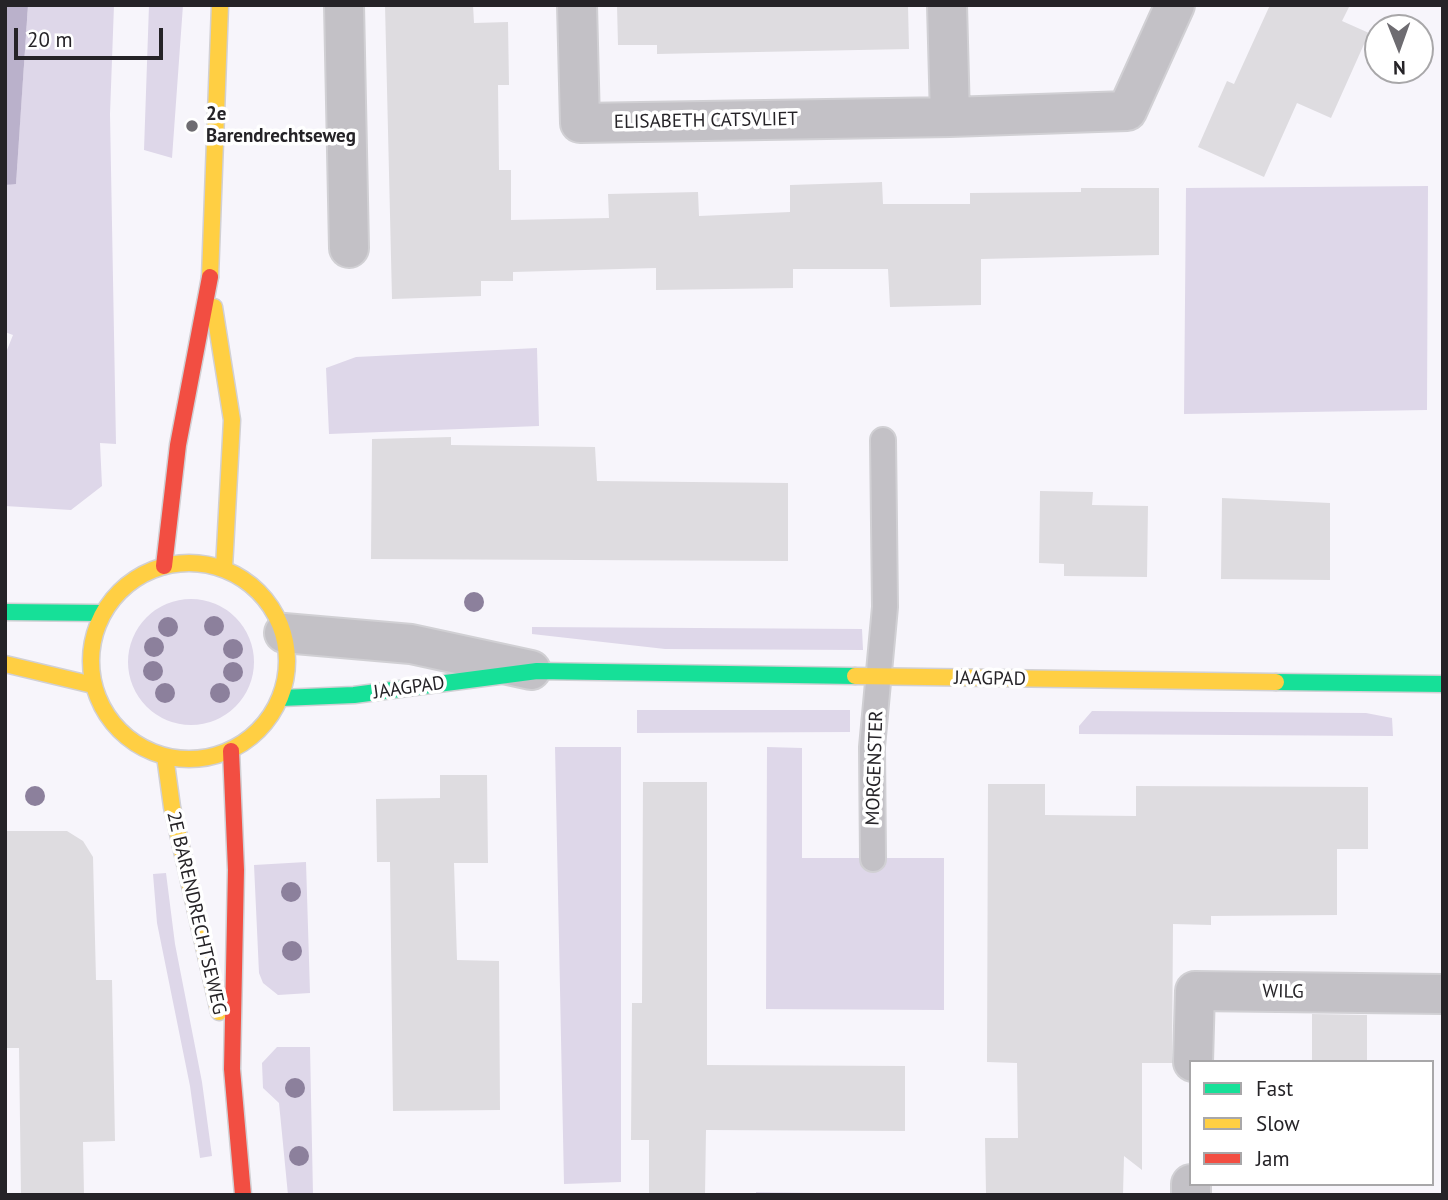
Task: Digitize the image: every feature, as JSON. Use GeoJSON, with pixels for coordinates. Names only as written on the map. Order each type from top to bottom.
{"type":"FeatureCollection","features":[{"type":"Feature","properties":{"kind":"main road"},"geometry":{"type":"LineString","coordinates":[[164,566],[178,445],[210,281],[220,5]]}},
{"type":"Feature","properties":{"kind":"main road"},"geometry":{"type":"LineString","coordinates":[[210,281],[233,420],[224,568]]}},
{"type":"Feature","properties":{"kind":"main road"},"geometry":{"type":"LineString","coordinates":[[184,562],[224,568],[262,594],[284,634],[288,666],[281,698],[262,728],[231,751],[191,760],[146,750],[118,730],[107,716],[93,685],[91,648],[103,613],[129,583],[164,566],[184,562]]}},
{"type":"Feature","properties":{"kind":"main road"},"geometry":{"type":"LineString","coordinates":[[5,612],[103,613]]}},
{"type":"Feature","properties":{"kind":"main road"},"geometry":{"type":"LineString","coordinates":[[5,664],[93,685]]}},
{"type":"Feature","properties":{"kind":"main road","name":"JAAGPAD"},"geometry":{"type":"LineString","coordinates":[[281,698],[354,695],[537,671],[1443,684]]}},
{"type":"Feature","properties":{"kind":"main road","name":"2E BARENDRECHTSEWEG"},"geometry":{"type":"LineString","coordinates":[[231,751],[236,870],[232,1069],[243,1195]]}},
{"type":"Feature","properties":{"kind":"main road","name":"2E BARENDRECHTSEWEG"},"geometry":{"type":"LineString","coordinates":[[165,756],[172,807],[232,1069]]}},
{"type":"Feature","properties":{"kind":"street"},"geometry":{"type":"LineString","coordinates":[[344,5],[349,248]]}},
{"type":"Feature","properties":{"kind":"street","name":"ELISABETH CATSVLIET"},"geometry":{"type":"LineString","coordinates":[[578,5],[580,123],[950,117],[1127,111],[1175,5]]}},
{"type":"Feature","properties":{"kind":"street"},"geometry":{"type":"LineString","coordinates":[[947,5],[950,117]]}},
{"type":"Feature","properties":{"kind":"street","name":"JAAGPAD"},"geometry":{"type":"LineString","coordinates":[[284,634],[411,644],[537,671]]}},
{"type":"Feature","properties":{"kind":"street","name":"WILG"},"geometry":{"type":"LineString","coordinates":[[1194,1060],[1195,991],[1443,994]]}},
{"type":"Feature","properties":{"kind":"lane","name":"MORGENSTER"},"geometry":{"type":"LineString","coordinates":[[873,859],[872,747],[884,607],[883,440]]}},
{"type":"Feature","properties":{"kind":"shaded area"},"geometry":{"type":"Polygon","coordinates":[[[5,5],[28,5],[16,184],[5,185],[5,5]]]}},
{"type":"Feature","properties":{"kind":"shaded area"},"geometry":{"type":"Polygon","coordinates":[[[28,5],[114,5],[110,114],[116,444],[100,443],[102,486],[71,510],[5,506],[5,355],[13,335],[5,332],[5,185],[16,183],[28,5]]]}},
{"type":"Feature","properties":{"kind":"shaded area"},"geometry":{"type":"Polygon","coordinates":[[[149,5],[183,5],[172,158],[144,150],[149,5]]]}},
{"type":"Feature","properties":{"kind":"shaded area"},"geometry":{"type":"Polygon","coordinates":[[[1428,186],[1427,410],[1184,414],[1186,188],[1428,186]]]}},
{"type":"Feature","properties":{"kind":"shaded area"},"geometry":{"type":"Polygon","coordinates":[[[537,348],[539,426],[329,434],[326,368],[356,357],[537,348]]]}},
{"type":"Feature","properties":{"kind":"shaded area"},"geometry":{"type":"Polygon","coordinates":[[[191,599],[215,604],[236,617],[249,638],[254,662],[249,686],[236,707],[215,720],[191,725],[167,720],[146,707],[133,686],[128,662],[133,638],[146,617],[167,604],[191,599]]]}},
{"type":"Feature","properties":{"kind":"shaded area"},"geometry":{"type":"Polygon","coordinates":[[[532,627],[862,629],[863,650],[665,649],[532,634],[532,627]]]}},
{"type":"Feature","properties":{"kind":"shaded area"},"geometry":{"type":"Polygon","coordinates":[[[637,710],[850,710],[850,732],[637,733],[637,710]]]}},
{"type":"Feature","properties":{"kind":"shaded area"},"geometry":{"type":"Polygon","coordinates":[[[1092,711],[1366,713],[1392,718],[1393,736],[1079,734],[1079,726],[1092,711]]]}},
{"type":"Feature","properties":{"kind":"shaded area"},"geometry":{"type":"Polygon","coordinates":[[[555,747],[621,747],[621,1182],[564,1184],[555,747]]]}},
{"type":"Feature","properties":{"kind":"shaded area"},"geometry":{"type":"Polygon","coordinates":[[[767,747],[802,748],[802,858],[944,858],[944,1010],[766,1009],[767,747]]]}},
{"type":"Feature","properties":{"kind":"shaded area"},"geometry":{"type":"Polygon","coordinates":[[[306,862],[310,993],[278,995],[263,983],[259,973],[254,865],[306,862]]]}},
{"type":"Feature","properties":{"kind":"shaded area"},"geometry":{"type":"Polygon","coordinates":[[[166,873],[175,944],[202,1082],[212,1156],[200,1158],[190,1086],[157,923],[153,874],[166,873]]]}},
{"type":"Feature","properties":{"kind":"shaded area"},"geometry":{"type":"Polygon","coordinates":[[[277,1047],[310,1047],[313,1195],[288,1195],[279,1103],[263,1088],[262,1063],[277,1047]]]}},
{"type":"Feature","properties":{"kind":"shaded area"},"geometry":{"type":"Polygon","coordinates":[[[756,1192],[942,1195],[756,1195],[756,1192]]]}},
{"type":"Feature","properties":{"kind":"building"},"geometry":{"type":"Polygon","coordinates":[[[385,5],[473,5],[474,23],[508,22],[509,85],[498,85],[499,170],[511,170],[511,220],[609,218],[608,194],[698,192],[699,216],[790,212],[790,185],[882,182],[883,204],[970,204],[970,193],[1159,188],[1159,255],[981,259],[981,305],[890,307],[888,269],[793,269],[793,288],[656,290],[656,268],[513,272],[513,281],[481,281],[481,296],[392,299],[385,5]]]}},
{"type":"Feature","properties":{"kind":"building"},"geometry":{"type":"Polygon","coordinates":[[[617,5],[908,5],[909,49],[657,54],[657,45],[618,45],[617,5]]]}},
{"type":"Feature","properties":{"kind":"building"},"geometry":{"type":"Polygon","coordinates":[[[1270,5],[1350,5],[1342,21],[1364,31],[1364,44],[1331,118],[1297,103],[1264,177],[1198,147],[1227,81],[1234,84],[1270,5]]]}},
{"type":"Feature","properties":{"kind":"building"},"geometry":{"type":"Polygon","coordinates":[[[451,437],[451,445],[595,447],[597,481],[788,483],[788,561],[371,559],[372,439],[451,437]]]}},
{"type":"Feature","properties":{"kind":"building"},"geometry":{"type":"Polygon","coordinates":[[[1040,491],[1093,492],[1092,505],[1148,506],[1147,577],[1064,576],[1064,564],[1039,563],[1040,491]]]}},
{"type":"Feature","properties":{"kind":"building"},"geometry":{"type":"Polygon","coordinates":[[[1222,498],[1330,503],[1330,580],[1221,579],[1222,498]]]}},
{"type":"Feature","properties":{"kind":"building"},"geometry":{"type":"Polygon","coordinates":[[[440,775],[487,775],[488,863],[454,863],[457,960],[499,961],[500,1110],[393,1111],[390,862],[377,862],[376,799],[440,798],[440,775]]]}},
{"type":"Feature","properties":{"kind":"building"},"geometry":{"type":"Polygon","coordinates":[[[643,782],[707,782],[707,1065],[905,1066],[905,1131],[706,1130],[705,1195],[649,1195],[649,1140],[631,1140],[632,1003],[642,1003],[643,782]]]}},
{"type":"Feature","properties":{"kind":"building"},"geometry":{"type":"Polygon","coordinates":[[[988,784],[1045,784],[1045,815],[1136,816],[1136,786],[1368,787],[1368,849],[1337,849],[1337,915],[1211,916],[1211,925],[1173,924],[1172,1063],[1142,1063],[1142,1170],[1124,1156],[1123,1194],[986,1193],[985,1138],[1018,1138],[1017,1063],[987,1062],[988,784]]]}},
{"type":"Feature","properties":{"kind":"building"},"geometry":{"type":"Polygon","coordinates":[[[5,831],[67,831],[83,841],[93,857],[96,980],[112,980],[115,1141],[83,1142],[84,1195],[21,1195],[19,1048],[5,1048],[5,831]]]}},
{"type":"Feature","properties":{"kind":"building"},"geometry":{"type":"Polygon","coordinates":[[[1312,1014],[1367,1015],[1367,1060],[1312,1060],[1312,1014]]]}},
{"type":"Feature","properties":{"kind":"traffic: fast"},"geometry":{"type":"LineString","coordinates":[[5,612],[103,613]]}},
{"type":"Feature","properties":{"kind":"traffic: fast"},"geometry":{"type":"LineString","coordinates":[[281,698],[354,695],[537,671],[855,676]]}},
{"type":"Feature","properties":{"kind":"traffic: fast"},"geometry":{"type":"LineString","coordinates":[[1276,682],[1443,684]]}},
{"type":"Feature","properties":{"kind":"traffic: slow"},"geometry":{"type":"LineString","coordinates":[[210,277],[220,5]]}},
{"type":"Feature","properties":{"kind":"traffic: slow"},"geometry":{"type":"LineString","coordinates":[[214,307],[232,420],[224,568]]}},
{"type":"Feature","properties":{"kind":"traffic: slow"},"geometry":{"type":"LineString","coordinates":[[189,563],[208,564],[227,570],[259,591],[280,623],[286,642],[287,661],[286,680],[280,699],[259,731],[227,752],[208,758],[189,759],[170,758],[151,752],[119,731],[98,699],[92,680],[91,661],[92,642],[98,623],[119,591],[151,570],[170,564],[189,563]]}},
{"type":"Feature","properties":{"kind":"traffic: slow"},"geometry":{"type":"LineString","coordinates":[[5,664],[93,685]]}},
{"type":"Feature","properties":{"kind":"traffic: slow"},"geometry":{"type":"LineString","coordinates":[[855,676],[1276,682]]}},
{"type":"Feature","properties":{"kind":"traffic: slow"},"geometry":{"type":"LineString","coordinates":[[165,756],[172,807],[219,1012]]}},
{"type":"Feature","properties":{"kind":"traffic: jam"},"geometry":{"type":"LineString","coordinates":[[164,566],[178,445],[210,277]]}},
{"type":"Feature","properties":{"kind":"traffic: jam"},"geometry":{"type":"LineString","coordinates":[[231,751],[236,870],[232,1069],[243,1195]]}},
{"type":"Feature","properties":{"kind":"place","name":"2e Barendrechtseweg"},"geometry":{"type":"Point","coordinates":[192,126]}}]}
